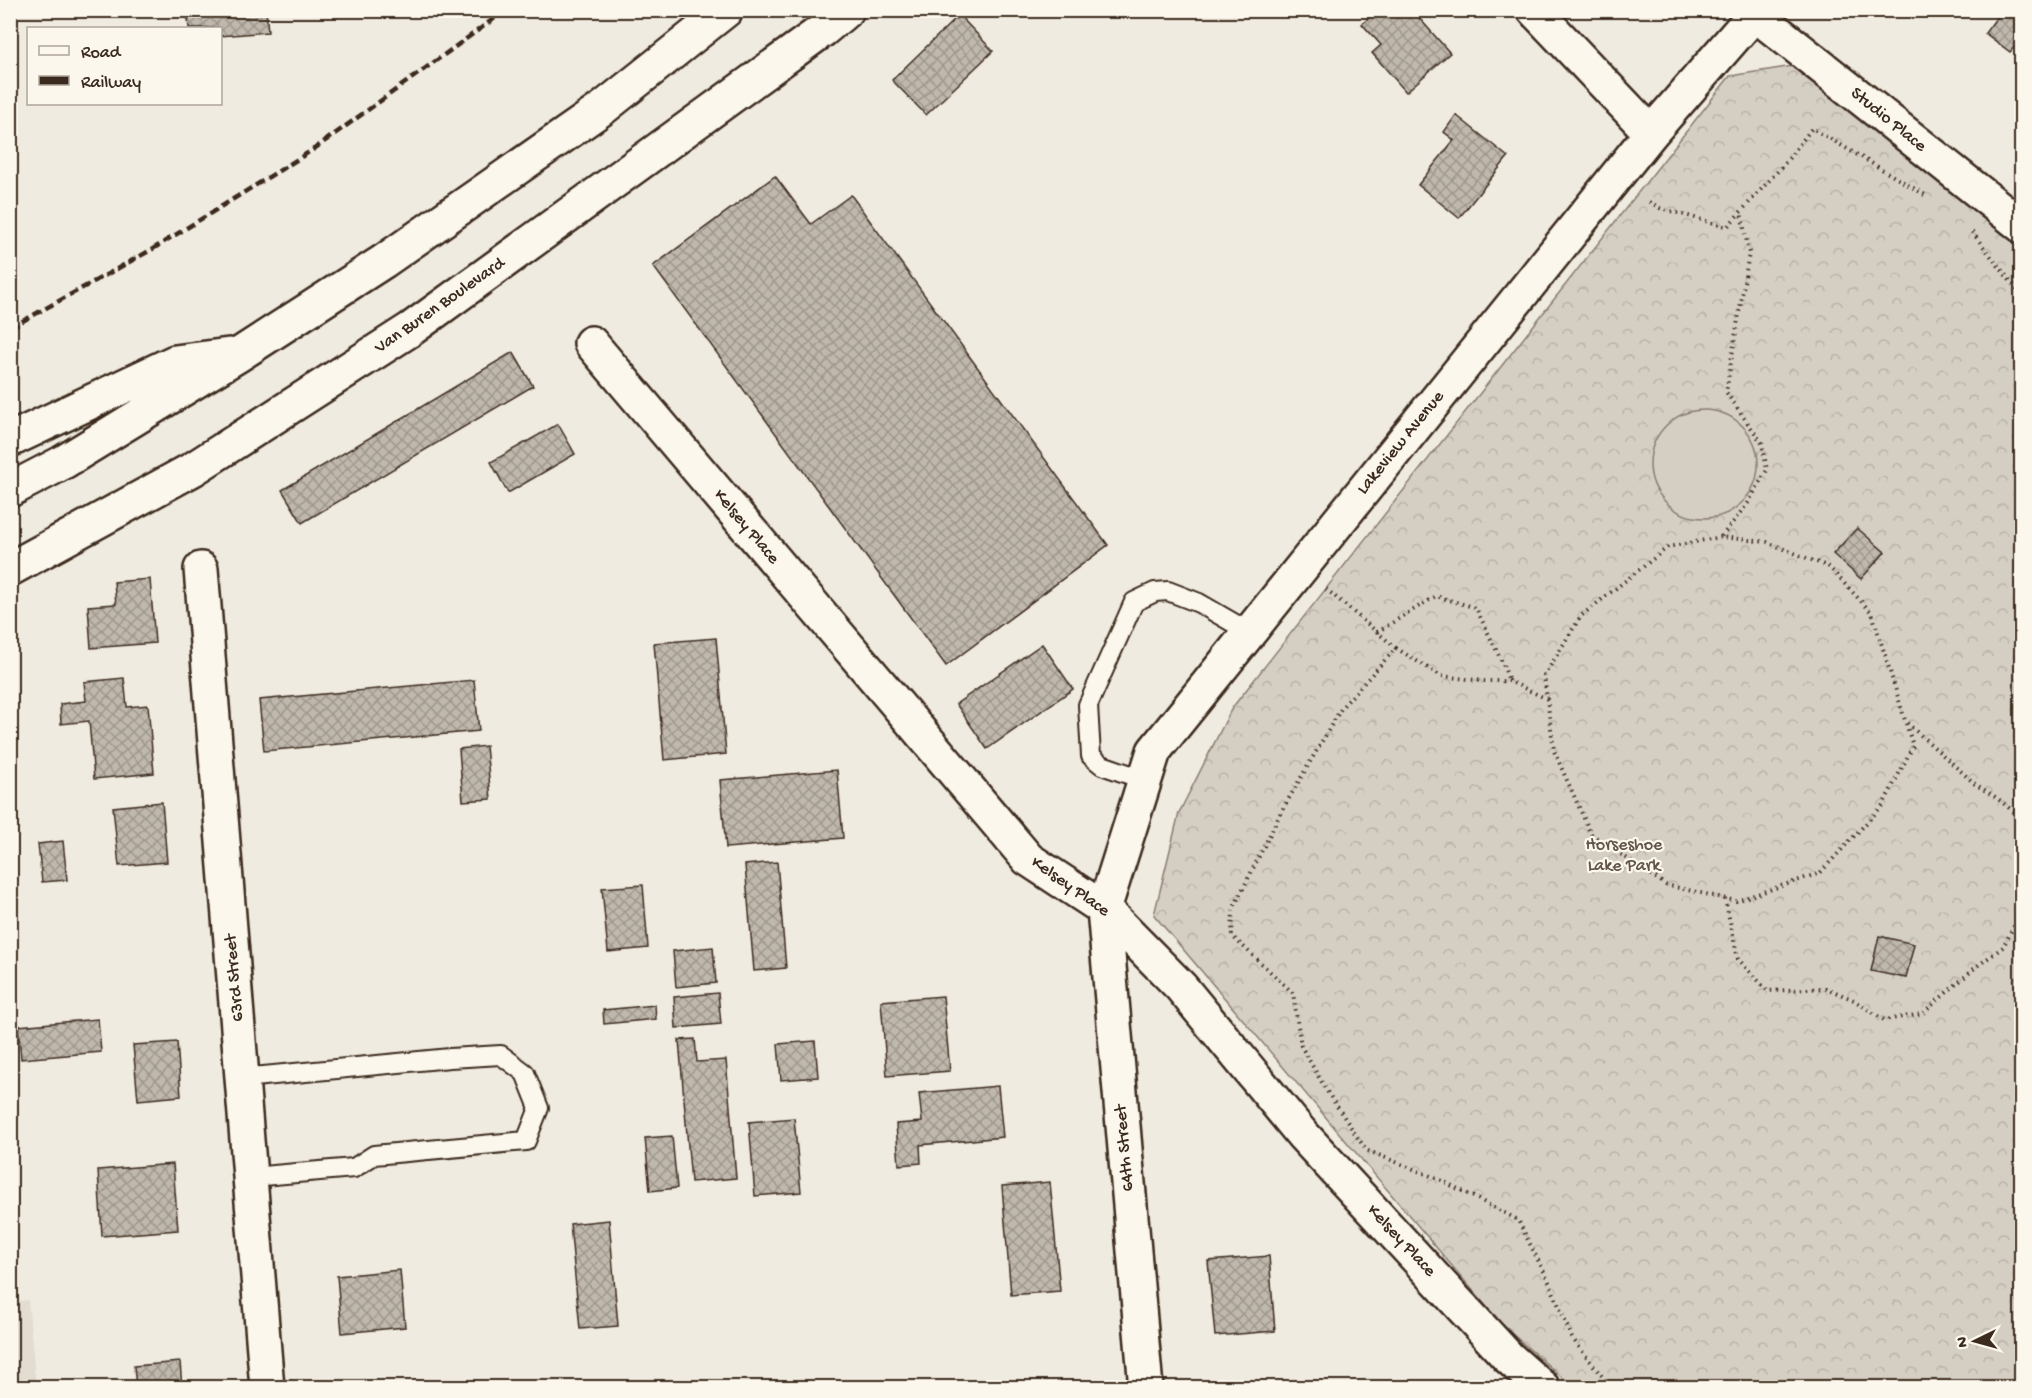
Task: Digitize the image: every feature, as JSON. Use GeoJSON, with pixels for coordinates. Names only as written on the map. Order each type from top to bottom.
{"type":"FeatureCollection","features":[{"type":"Feature","properties":{"kind":"street"},"geometry":{"type":"LineString","coordinates":[[10,490],[62,463],[240,354],[384,261],[603,108],[726,10]]}},
{"type":"Feature","properties":{"kind":"street","name":"Van Buren Boulevard"},"geometry":{"type":"LineString","coordinates":[[10,569],[193,469],[411,328],[824,30],[847,10]]}},
{"type":"Feature","properties":{"kind":"street"},"geometry":{"type":"LineString","coordinates":[[1534,10],[1651,133]]}},
{"type":"Feature","properties":{"kind":"street","name":"Lakeview Avenue"},"geometry":{"type":"LineString","coordinates":[[1104,909],[1154,751],[1651,133],[1757,12]]}},
{"type":"Feature","properties":{"kind":"street","name":"Studio Place"},"geometry":{"type":"LineString","coordinates":[[1757,12],[2022,226]]}},
{"type":"Feature","properties":{"kind":"street","name":"Kelsey Place"},"geometry":{"type":"LineString","coordinates":[[591,343],[1028,859],[1104,909],[1181,987],[1302,1134],[1508,1357],[1543,1388]]}},
{"type":"Feature","properties":{"kind":"street"},"geometry":{"type":"LineString","coordinates":[[10,440],[175,362],[240,354]]}},
{"type":"Feature","properties":{"kind":"street","name":"63rd Street"},"geometry":{"type":"LineString","coordinates":[[201,569],[267,1388]]}},
{"type":"Feature","properties":{"kind":"street","name":"64th Street"},"geometry":{"type":"LineString","coordinates":[[1104,909],[1146,1388]]}},
{"type":"Feature","properties":{"kind":"lane"},"geometry":{"type":"LineString","coordinates":[[1145,780],[1102,765],[1091,756],[1089,729],[1088,705],[1134,602],[1155,592],[1168,591],[1199,603],[1249,632]]}},
{"type":"Feature","properties":{"kind":"lane"},"geometry":{"type":"LineString","coordinates":[[243,1078],[501,1055],[525,1073],[539,1108],[526,1141],[374,1155],[354,1168],[251,1178]]}},
{"type":"Feature","properties":{"kind":"path"},"geometry":{"type":"LineString","coordinates":[[1649,202],[1660,208],[1727,227],[1786,162],[1812,128],[1930,198]]}},
{"type":"Feature","properties":{"kind":"path"},"geometry":{"type":"LineString","coordinates":[[1721,537],[1748,503],[1767,470],[1762,443],[1726,392],[1749,254],[1741,213]]}},
{"type":"Feature","properties":{"kind":"path"},"geometry":{"type":"LineString","coordinates":[[1966,224],[2022,296]]}},
{"type":"Feature","properties":{"kind":"path"},"geometry":{"type":"LineString","coordinates":[[1721,537],[1767,542],[1829,567],[1872,613],[1913,746],[1883,805],[1820,873],[1736,901],[1666,885],[1591,834],[1554,751],[1547,699],[1544,676],[1581,616],[1668,547],[1721,537]]}},
{"type":"Feature","properties":{"kind":"path"},"geometry":{"type":"LineString","coordinates":[[1326,589],[1396,648],[1441,676],[1484,681],[1509,681],[1547,699]]}},
{"type":"Feature","properties":{"kind":"path"},"geometry":{"type":"LineString","coordinates":[[1377,632],[1436,596],[1476,608],[1503,663],[1509,681]]}},
{"type":"Feature","properties":{"kind":"path"},"geometry":{"type":"LineString","coordinates":[[1396,648],[1342,707],[1281,812],[1233,909],[1232,936],[1293,993],[1301,1046],[1328,1093],[1366,1150],[1441,1180],[1518,1220],[1550,1284],[1572,1338],[1605,1380],[1629,1388]]}},
{"type":"Feature","properties":{"kind":"path"},"geometry":{"type":"LineString","coordinates":[[1907,723],[1974,784],[1997,798],[2020,817],[2022,828]]}},
{"type":"Feature","properties":{"kind":"path"},"geometry":{"type":"LineString","coordinates":[[1725,899],[1738,959],[1768,991],[1826,988],[1854,1000],[1884,1020],[1922,1014],[2003,947],[2022,911]]}},
{"type":"Feature","properties":{"kind":"shaded area"},"geometry":{"type":"Polygon","coordinates":[[[28,1300],[36,1387],[11,1387],[11,1302],[28,1300]]]}},
{"type":"Feature","properties":{"kind":"green space","name":"Horseshoe Lake Park"},"geometry":{"type":"Polygon","coordinates":[[[1800,65],[2021,247],[2021,1387],[1573,1387],[1503,1326],[1154,915],[1179,813],[1232,708],[1730,76],[1800,65]]]}},
{"type":"Feature","properties":{"kind":"green space"},"geometry":{"type":"Polygon","coordinates":[[[1704,410],[1725,414],[1742,426],[1754,443],[1758,464],[1754,485],[1742,502],[1725,514],[1704,518],[1683,514],[1666,502],[1654,485],[1650,464],[1654,443],[1666,426],[1683,414],[1704,410]]]}},
{"type":"Feature","properties":{"kind":"building"},"geometry":{"type":"Polygon","coordinates":[[[266,10],[268,32],[222,36],[222,27],[189,27],[187,11],[266,10]]]}},
{"type":"Feature","properties":{"kind":"building"},"geometry":{"type":"Polygon","coordinates":[[[1378,10],[1412,10],[1450,53],[1406,92],[1372,53],[1381,45],[1362,24],[1378,10]]]}},
{"type":"Feature","properties":{"kind":"building"},"geometry":{"type":"Polygon","coordinates":[[[2002,10],[2022,10],[2022,38],[2010,52],[1985,33],[2002,10]]]}},
{"type":"Feature","properties":{"kind":"building"},"geometry":{"type":"Polygon","coordinates":[[[959,15],[993,51],[926,115],[892,80],[959,15]]]}},
{"type":"Feature","properties":{"kind":"building"},"geometry":{"type":"Polygon","coordinates":[[[1456,115],[1508,157],[1459,218],[1418,185],[1454,140],[1444,132],[1456,115]]]}},
{"type":"Feature","properties":{"kind":"building"},"geometry":{"type":"Polygon","coordinates":[[[775,176],[811,224],[851,195],[1108,545],[946,666],[653,266],[775,176]]]}},
{"type":"Feature","properties":{"kind":"building"},"geometry":{"type":"Polygon","coordinates":[[[513,352],[533,386],[302,523],[282,490],[513,352]]]}},
{"type":"Feature","properties":{"kind":"building"},"geometry":{"type":"Polygon","coordinates":[[[558,424],[575,454],[508,493],[491,462],[558,424]]]}},
{"type":"Feature","properties":{"kind":"building"},"geometry":{"type":"Polygon","coordinates":[[[1857,528],[1885,552],[1861,579],[1833,554],[1857,528]]]}},
{"type":"Feature","properties":{"kind":"building"},"geometry":{"type":"Polygon","coordinates":[[[150,579],[155,643],[91,648],[88,606],[116,604],[114,582],[150,579]]]}},
{"type":"Feature","properties":{"kind":"building"},"geometry":{"type":"Polygon","coordinates":[[[716,638],[726,754],[664,760],[654,643],[716,638]]]}},
{"type":"Feature","properties":{"kind":"building"},"geometry":{"type":"Polygon","coordinates":[[[1042,644],[1073,689],[987,749],[956,704],[1042,644]]]}},
{"type":"Feature","properties":{"kind":"building"},"geometry":{"type":"Polygon","coordinates":[[[124,678],[127,707],[148,705],[154,773],[94,779],[89,721],[61,724],[60,704],[86,701],[84,682],[124,678]]]}},
{"type":"Feature","properties":{"kind":"building"},"geometry":{"type":"Polygon","coordinates":[[[474,680],[479,731],[264,751],[259,700],[474,680]]]}},
{"type":"Feature","properties":{"kind":"building"},"geometry":{"type":"Polygon","coordinates":[[[486,746],[491,799],[463,801],[459,749],[486,746]]]}},
{"type":"Feature","properties":{"kind":"building"},"geometry":{"type":"Polygon","coordinates":[[[837,770],[843,838],[726,848],[720,780],[837,770]]]}},
{"type":"Feature","properties":{"kind":"building"},"geometry":{"type":"Polygon","coordinates":[[[162,802],[167,862],[119,866],[113,807],[162,802]]]}},
{"type":"Feature","properties":{"kind":"building"},"geometry":{"type":"Polygon","coordinates":[[[63,841],[67,880],[42,882],[38,844],[63,841]]]}},
{"type":"Feature","properties":{"kind":"building"},"geometry":{"type":"Polygon","coordinates":[[[777,862],[786,968],[754,971],[745,865],[777,862]]]}},
{"type":"Feature","properties":{"kind":"building"},"geometry":{"type":"Polygon","coordinates":[[[643,885],[648,948],[608,952],[602,888],[643,885]]]}},
{"type":"Feature","properties":{"kind":"building"},"geometry":{"type":"Polygon","coordinates":[[[1879,936],[1914,944],[1906,978],[1871,971],[1879,936]]]}},
{"type":"Feature","properties":{"kind":"building"},"geometry":{"type":"Polygon","coordinates":[[[713,947],[716,983],[676,987],[673,951],[713,947]]]}},
{"type":"Feature","properties":{"kind":"building"},"geometry":{"type":"Polygon","coordinates":[[[718,993],[721,1024],[676,1028],[674,997],[718,993]]]}},
{"type":"Feature","properties":{"kind":"building"},"geometry":{"type":"Polygon","coordinates":[[[943,996],[950,1071],[887,1076],[881,1001],[943,996]]]}},
{"type":"Feature","properties":{"kind":"building"},"geometry":{"type":"Polygon","coordinates":[[[655,1005],[656,1019],[604,1024],[603,1010],[655,1005]]]}},
{"type":"Feature","properties":{"kind":"building"},"geometry":{"type":"Polygon","coordinates":[[[98,1019],[101,1052],[21,1059],[18,1026],[98,1019]]]}},
{"type":"Feature","properties":{"kind":"building"},"geometry":{"type":"Polygon","coordinates":[[[695,1039],[697,1062],[726,1060],[736,1178],[691,1182],[679,1040],[695,1039]]]}},
{"type":"Feature","properties":{"kind":"building"},"geometry":{"type":"Polygon","coordinates":[[[815,1041],[818,1077],[781,1080],[778,1044],[815,1041]]]}},
{"type":"Feature","properties":{"kind":"building"},"geometry":{"type":"Polygon","coordinates":[[[177,1042],[181,1096],[138,1100],[133,1045],[177,1042]]]}},
{"type":"Feature","properties":{"kind":"building"},"geometry":{"type":"Polygon","coordinates":[[[998,1086],[1003,1137],[920,1145],[921,1163],[899,1165],[896,1124],[922,1122],[919,1093],[998,1086]]]}},
{"type":"Feature","properties":{"kind":"building"},"geometry":{"type":"Polygon","coordinates":[[[794,1118],[801,1192],[755,1196],[749,1122],[794,1118]]]}},
{"type":"Feature","properties":{"kind":"building"},"geometry":{"type":"Polygon","coordinates":[[[672,1136],[677,1188],[650,1191],[645,1138],[672,1136]]]}},
{"type":"Feature","properties":{"kind":"building"},"geometry":{"type":"Polygon","coordinates":[[[173,1164],[178,1230],[102,1236],[98,1170],[173,1164]]]}},
{"type":"Feature","properties":{"kind":"building"},"geometry":{"type":"Polygon","coordinates":[[[1050,1182],[1060,1291],[1011,1295],[1002,1186],[1050,1182]]]}},
{"type":"Feature","properties":{"kind":"building"},"geometry":{"type":"Polygon","coordinates":[[[609,1220],[618,1326],[580,1329],[570,1224],[609,1220]]]}},
{"type":"Feature","properties":{"kind":"building"},"geometry":{"type":"Polygon","coordinates":[[[1269,1256],[1275,1331],[1215,1336],[1208,1261],[1269,1256]]]}},
{"type":"Feature","properties":{"kind":"building"},"geometry":{"type":"Polygon","coordinates":[[[400,1270],[405,1327],[342,1333],[337,1276],[400,1270]]]}},
{"type":"Feature","properties":{"kind":"building"},"geometry":{"type":"Polygon","coordinates":[[[180,1362],[182,1388],[136,1388],[134,1366],[180,1362]]]}},
{"type":"Feature","properties":{"kind":"railway"},"geometry":{"type":"LineString","coordinates":[[10,328],[151,250],[314,149],[506,10]]}}]}
